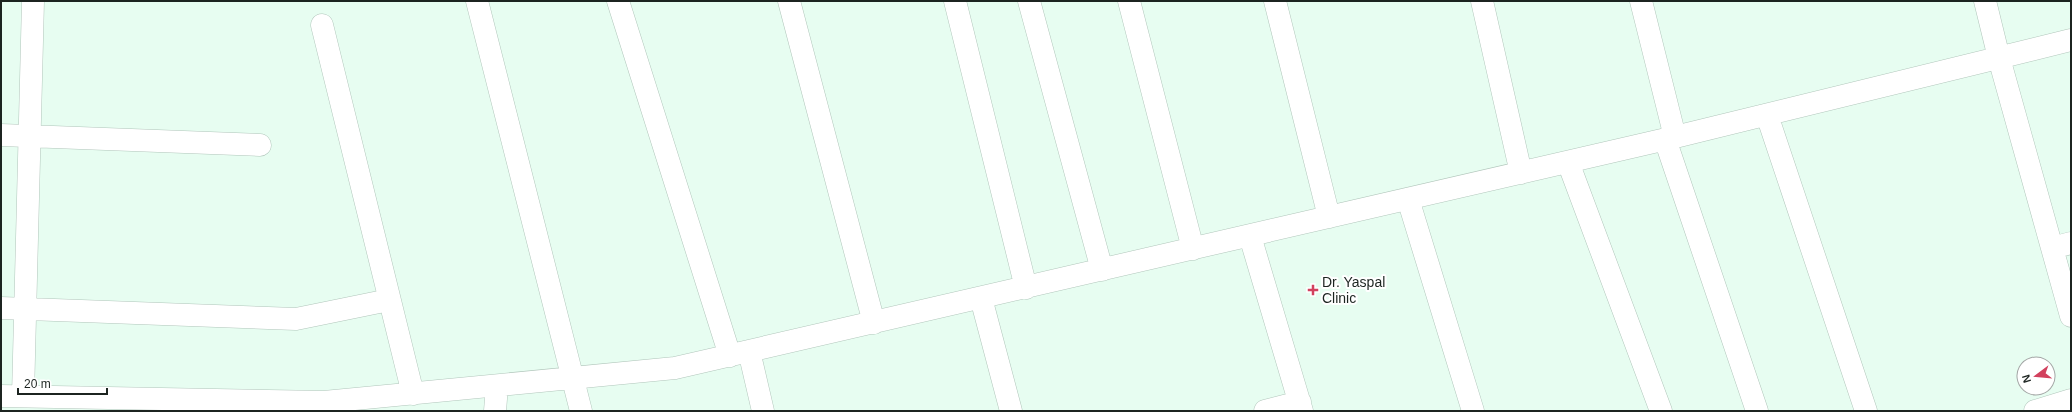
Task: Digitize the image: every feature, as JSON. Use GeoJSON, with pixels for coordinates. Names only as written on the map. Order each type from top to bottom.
{"type":"FeatureCollection","features":[{"type":"Feature","properties":{"kind":"street"},"geometry":{"type":"LineString","coordinates":[[23,396],[33,1]]}},
{"type":"Feature","properties":{"kind":"street"},"geometry":{"type":"LineString","coordinates":[[477,1],[581,411]]}},
{"type":"Feature","properties":{"kind":"street"},"geometry":{"type":"LineString","coordinates":[[618,1],[739,354],[763,411]]}},
{"type":"Feature","properties":{"kind":"street"},"geometry":{"type":"LineString","coordinates":[[789,1],[874,323]]}},
{"type":"Feature","properties":{"kind":"street"},"geometry":{"type":"LineString","coordinates":[[955,1],[1026,288]]}},
{"type":"Feature","properties":{"kind":"street"},"geometry":{"type":"LineString","coordinates":[[1029,1],[1102,270]]}},
{"type":"Feature","properties":{"kind":"street"},"geometry":{"type":"LineString","coordinates":[[1129,1],[1193,249]]}},
{"type":"Feature","properties":{"kind":"street"},"geometry":{"type":"LineString","coordinates":[[1275,1],[1329,218]]}},
{"type":"Feature","properties":{"kind":"street"},"geometry":{"type":"LineString","coordinates":[[1482,1],[1521,173]]}},
{"type":"Feature","properties":{"kind":"street"},"geometry":{"type":"LineString","coordinates":[[1641,1],[1670,138],[1757,411]]}},
{"type":"Feature","properties":{"kind":"street"},"geometry":{"type":"LineString","coordinates":[[1985,1],[1999,58],[2062,246],[2071,316]]}},
{"type":"Feature","properties":{"kind":"street"},"geometry":{"type":"LineString","coordinates":[[322,25],[413,394]]}},
{"type":"Feature","properties":{"kind":"street"},"geometry":{"type":"LineString","coordinates":[[1,396],[23,396],[99,405],[324,407],[413,394],[675,368],[1568,162],[1767,115],[2071,40]]}},
{"type":"Feature","properties":{"kind":"street"},"geometry":{"type":"LineString","coordinates":[[1767,115],[1866,411]]}},
{"type":"Feature","properties":{"kind":"street"},"geometry":{"type":"LineString","coordinates":[[1,135],[260,145]]}},
{"type":"Feature","properties":{"kind":"street"},"geometry":{"type":"LineString","coordinates":[[1568,162],[1661,411]]}},
{"type":"Feature","properties":{"kind":"street"},"geometry":{"type":"LineString","coordinates":[[1408,199],[1473,411]]}},
{"type":"Feature","properties":{"kind":"street"},"geometry":{"type":"LineString","coordinates":[[1250,236],[1301,406],[1265,411]]}},
{"type":"Feature","properties":{"kind":"street"},"geometry":{"type":"LineString","coordinates":[[981,298],[1011,411]]}},
{"type":"Feature","properties":{"kind":"street"},"geometry":{"type":"LineString","coordinates":[[1,308],[296,319],[389,300]]}},
{"type":"Feature","properties":{"kind":"street"},"geometry":{"type":"LineString","coordinates":[[495,411],[497,386]]}},
{"type":"Feature","properties":{"kind":"street"},"geometry":{"type":"LineString","coordinates":[[2035,411],[2071,400]]}},
{"type":"Feature","properties":{"kind":"place","name":"Dr. Yaspal Clinic"},"geometry":{"type":"Point","coordinates":[1313,290]}}]}
